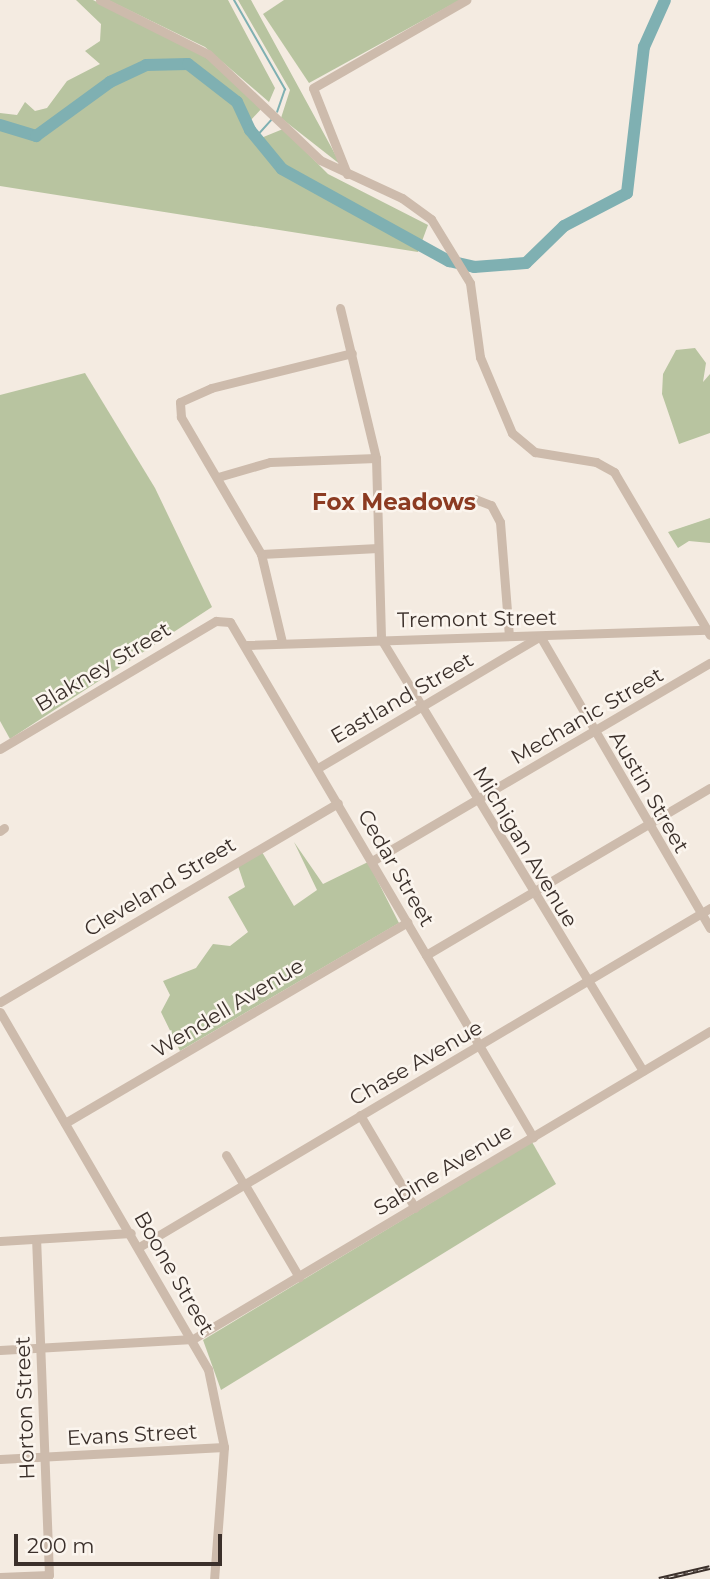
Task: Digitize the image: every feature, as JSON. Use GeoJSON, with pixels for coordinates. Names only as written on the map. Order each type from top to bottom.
{"type":"FeatureCollection","features":[{"type":"Feature","properties":{"kind":"street"},"geometry":{"type":"LineString","coordinates":[[100,0],[208,54],[313,154],[347,174],[402,198],[443,233],[467,275],[485,372],[509,426],[530,449],[614,472],[709,632]]}},
{"type":"Feature","properties":{"kind":"street"},"geometry":{"type":"LineString","coordinates":[[347,174],[313,88],[466,0]]}},
{"type":"Feature","properties":{"kind":"street"},"geometry":{"type":"LineString","coordinates":[[340,308],[376,458],[382,639]]}},
{"type":"Feature","properties":{"kind":"street"},"geometry":{"type":"LineString","coordinates":[[282,642],[261,554],[181,417],[187,395],[352,353]]}},
{"type":"Feature","properties":{"kind":"street"},"geometry":{"type":"LineString","coordinates":[[218,477],[270,461],[376,458]]}},
{"type":"Feature","properties":{"kind":"street"},"geometry":{"type":"LineString","coordinates":[[475,499],[491,505],[500,522],[509,636]]}},
{"type":"Feature","properties":{"kind":"street"},"geometry":{"type":"LineString","coordinates":[[261,554],[378,548]]}},
{"type":"Feature","properties":{"kind":"street","name":"Cedar Street"},"geometry":{"type":"LineString","coordinates":[[225,620],[247,645],[533,1137]]}},
{"type":"Feature","properties":{"kind":"street","name":"Blakney Street"},"geometry":{"type":"LineString","coordinates":[[0,749],[225,620]]}},
{"type":"Feature","properties":{"kind":"street","name":"Tremont Street"},"geometry":{"type":"LineString","coordinates":[[247,645],[382,639],[709,632]]}},
{"type":"Feature","properties":{"kind":"street","name":"Eastland Street"},"geometry":{"type":"LineString","coordinates":[[318,768],[540,636]]}},
{"type":"Feature","properties":{"kind":"street","name":"Austin Street"},"geometry":{"type":"LineString","coordinates":[[540,636],[647,825],[710,928]]}},
{"type":"Feature","properties":{"kind":"street","name":"Michigan Avenue"},"geometry":{"type":"LineString","coordinates":[[382,639],[531,893],[643,1071]]}},
{"type":"Feature","properties":{"kind":"street","name":"Mechanic Street"},"geometry":{"type":"LineString","coordinates":[[372,862],[710,663]]}},
{"type":"Feature","properties":{"kind":"street"},"geometry":{"type":"LineString","coordinates":[[426,955],[710,788]]}},
{"type":"Feature","properties":{"kind":"street","name":"Cleveland Street"},"geometry":{"type":"LineString","coordinates":[[0,1002],[338,803]]}},
{"type":"Feature","properties":{"kind":"street","name":"Chase Avenue"},"geometry":{"type":"LineString","coordinates":[[139,1247],[710,908]]}},
{"type":"Feature","properties":{"kind":"street","name":"Wendell Avenue"},"geometry":{"type":"LineString","coordinates":[[65,1122],[407,922]]}},
{"type":"Feature","properties":{"kind":"street","name":"Boone Street"},"geometry":{"type":"LineString","coordinates":[[0,1012],[193,1339],[215,1387],[224,1447],[214,1576]]}},
{"type":"Feature","properties":{"kind":"street","name":"Sabine Avenue"},"geometry":{"type":"LineString","coordinates":[[193,1339],[710,1031]]}},
{"type":"Feature","properties":{"kind":"street"},"geometry":{"type":"LineString","coordinates":[[360,1115],[415,1208]]}},
{"type":"Feature","properties":{"kind":"street"},"geometry":{"type":"LineString","coordinates":[[226,1155],[299,1277]]}},
{"type":"Feature","properties":{"kind":"street"},"geometry":{"type":"LineString","coordinates":[[0,1241],[131,1233]]}},
{"type":"Feature","properties":{"kind":"street","name":"Horton Street"},"geometry":{"type":"LineString","coordinates":[[0,1577],[49,1575],[36,1240]]}},
{"type":"Feature","properties":{"kind":"street"},"geometry":{"type":"LineString","coordinates":[[0,1350],[193,1339]]}},
{"type":"Feature","properties":{"kind":"street","name":"Evans Street"},"geometry":{"type":"LineString","coordinates":[[0,1459],[224,1447]]}},
{"type":"Feature","properties":{"kind":"green space"},"geometry":{"type":"Polygon","coordinates":[[[76,0],[93,0],[209,59],[263,107],[250,121],[261,138],[283,129],[328,174],[428,225],[418,252],[0,186],[0,113],[17,115],[25,102],[35,111],[47,108],[67,81],[100,64],[85,51],[100,41],[101,24],[76,0]]]}},
{"type":"Feature","properties":{"kind":"green space"},"geometry":{"type":"Polygon","coordinates":[[[108,0],[228,0],[275,88],[269,102],[205,47],[108,0]]]}},
{"type":"Feature","properties":{"kind":"green space"},"geometry":{"type":"Polygon","coordinates":[[[238,0],[251,0],[341,165],[281,118],[290,90],[238,0]]]}},
{"type":"Feature","properties":{"kind":"green space"},"geometry":{"type":"Polygon","coordinates":[[[284,0],[460,0],[309,83],[263,14],[284,0]]]}},
{"type":"Feature","properties":{"kind":"green space"},"geometry":{"type":"Polygon","coordinates":[[[695,348],[706,363],[703,382],[710,374],[710,433],[679,444],[662,394],[663,374],[676,350],[695,348]]]}},
{"type":"Feature","properties":{"kind":"green space"},"geometry":{"type":"Polygon","coordinates":[[[85,373],[155,488],[212,607],[10,739],[0,721],[0,395],[85,373]]]}},
{"type":"Feature","properties":{"kind":"green space"},"geometry":{"type":"Polygon","coordinates":[[[710,518],[710,543],[689,541],[678,548],[668,532],[710,518]]]}},
{"type":"Feature","properties":{"kind":"green space"},"geometry":{"type":"Polygon","coordinates":[[[294,842],[323,884],[368,862],[399,923],[180,1051],[161,1012],[170,995],[163,981],[196,968],[213,944],[230,946],[248,932],[228,897],[245,887],[238,866],[262,852],[294,906],[317,890],[294,842]]]}},
{"type":"Feature","properties":{"kind":"green space"},"geometry":{"type":"Polygon","coordinates":[[[532,1142],[556,1184],[221,1390],[203,1340],[532,1142]]]}},
{"type":"Feature","properties":{"kind":"waterway"},"geometry":{"type":"LineString","coordinates":[[234,0],[285,89],[277,112]]}},
{"type":"Feature","properties":{"kind":"waterway"},"geometry":{"type":"LineString","coordinates":[[0,125],[36,136],[110,82],[146,65],[188,64],[237,102],[250,130],[282,169],[449,261],[474,267],[526,263],[564,226],[627,193],[644,47],[665,0]]}},
{"type":"Feature","properties":{"kind":"waterway"},"geometry":{"type":"LineString","coordinates":[[255,138],[272,119]]}},
{"type":"Feature","properties":{"kind":"railway"},"geometry":{"type":"LineString","coordinates":[[659,1579],[710,1567]]}},
{"type":"Feature","properties":{"kind":"district","name":"Fox Meadows"},"geometry":{"type":"Point","coordinates":[394,502]}}]}
